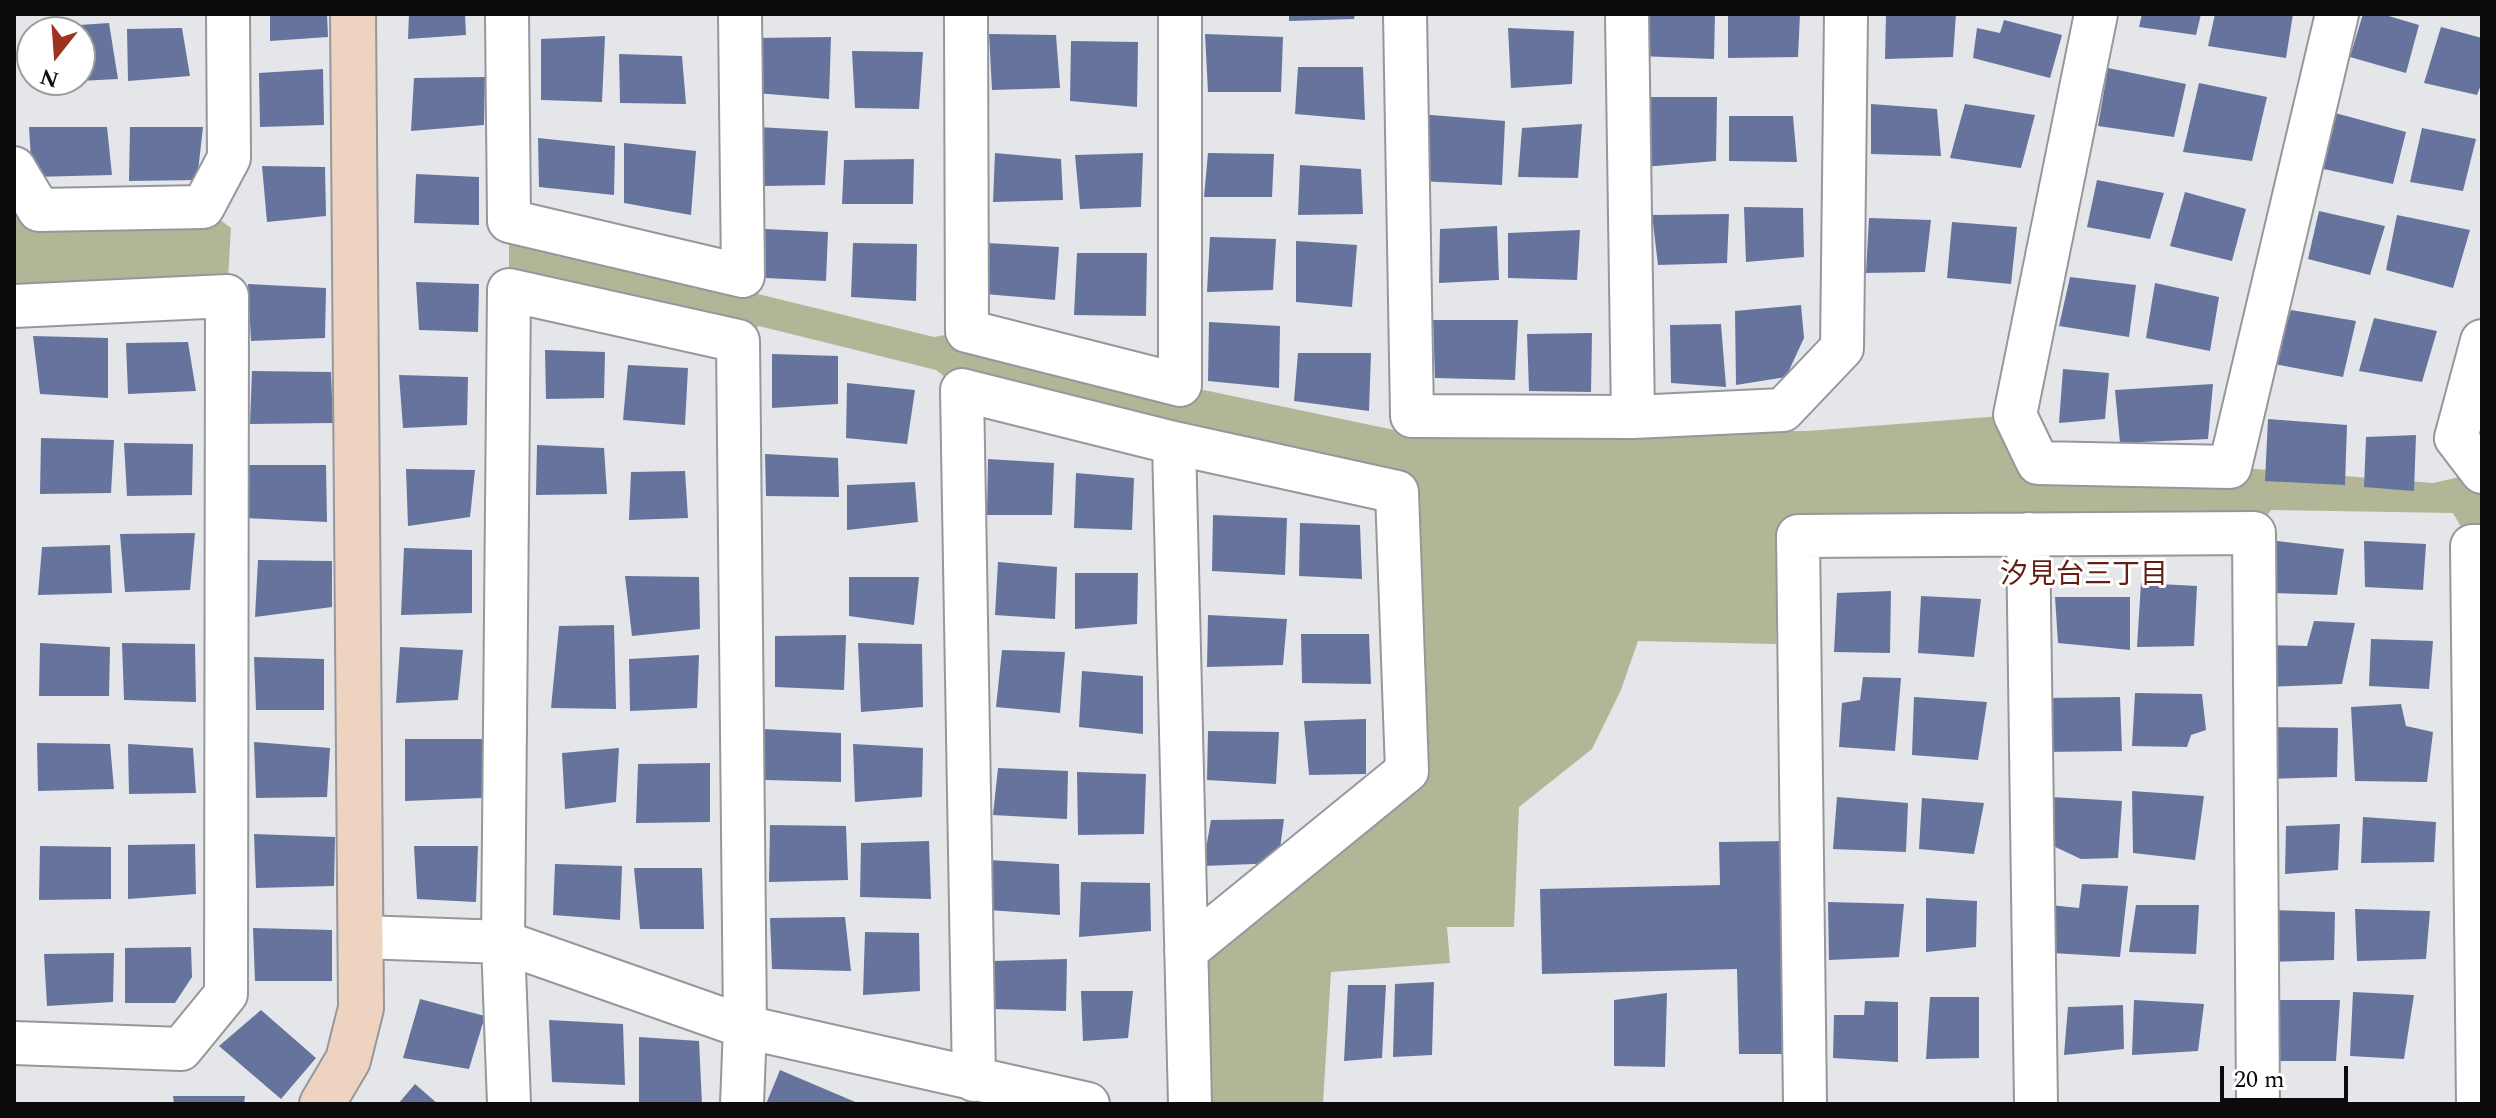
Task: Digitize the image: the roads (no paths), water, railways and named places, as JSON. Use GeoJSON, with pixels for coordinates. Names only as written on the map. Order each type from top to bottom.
{"type":"FeatureCollection","features":[{"type":"Feature","properties":{"kind":"street"},"geometry":{"type":"LineString","coordinates":[[14,168],[39,210],[203,207],[229,158],[228,14]]}},
{"type":"Feature","properties":{"kind":"street"},"geometry":{"type":"LineString","coordinates":[[322,1104],[348,1060],[361,1008],[353,14]]}},
{"type":"Feature","properties":{"kind":"street"},"geometry":{"type":"LineString","coordinates":[[507,14],[509,221],[743,276],[740,14]]}},
{"type":"Feature","properties":{"kind":"street"},"geometry":{"type":"LineString","coordinates":[[966,14],[967,331],[1180,385],[1180,14]]}},
{"type":"Feature","properties":{"kind":"street"},"geometry":{"type":"LineString","coordinates":[[1405,14],[1412,416],[1633,417],[1783,410],[1842,348],[1846,14]]}},
{"type":"Feature","properties":{"kind":"street"},"geometry":{"type":"LineString","coordinates":[[1627,14],[1633,417]]}},
{"type":"Feature","properties":{"kind":"street"},"geometry":{"type":"LineString","coordinates":[[2096,14],[2015,415],[2038,463],[2230,467],[2337,14]]}},
{"type":"Feature","properties":{"kind":"street"},"geometry":{"type":"LineString","coordinates":[[509,1104],[503,942],[509,290],[738,341],[745,1027],[742,1104]]}},
{"type":"Feature","properties":{"kind":"street"},"geometry":{"type":"LineString","coordinates":[[14,306],[227,296],[226,994],[181,1049],[14,1043]]}},
{"type":"Feature","properties":{"kind":"street"},"geometry":{"type":"LineString","coordinates":[[2482,341],[2456,438],[2482,472]]}},
{"type":"Feature","properties":{"kind":"street"},"geometry":{"type":"LineString","coordinates":[[974,1080],[962,390],[1174,443],[1397,492],[1407,771],[1186,951]]}},
{"type":"Feature","properties":{"kind":"street"},"geometry":{"type":"LineString","coordinates":[[1174,443],[1190,1104]]}},
{"type":"Feature","properties":{"kind":"street"},"geometry":{"type":"LineString","coordinates":[[1805,1104],[1798,536],[2254,533],[2258,1104]]}},
{"type":"Feature","properties":{"kind":"street"},"geometry":{"type":"LineString","coordinates":[[2028,534],[2036,1104]]}},
{"type":"Feature","properties":{"kind":"street"},"geometry":{"type":"LineString","coordinates":[[2478,1104],[2472,546],[2482,546]]}},
{"type":"Feature","properties":{"kind":"street"},"geometry":{"type":"LineString","coordinates":[[362,937],[503,942],[745,1027],[1088,1104]]}},
{"type":"Feature","properties":{"kind":"district","name":"汐見台三丁目"},"geometry":{"type":"Point","coordinates":[2084,578]}}]}
